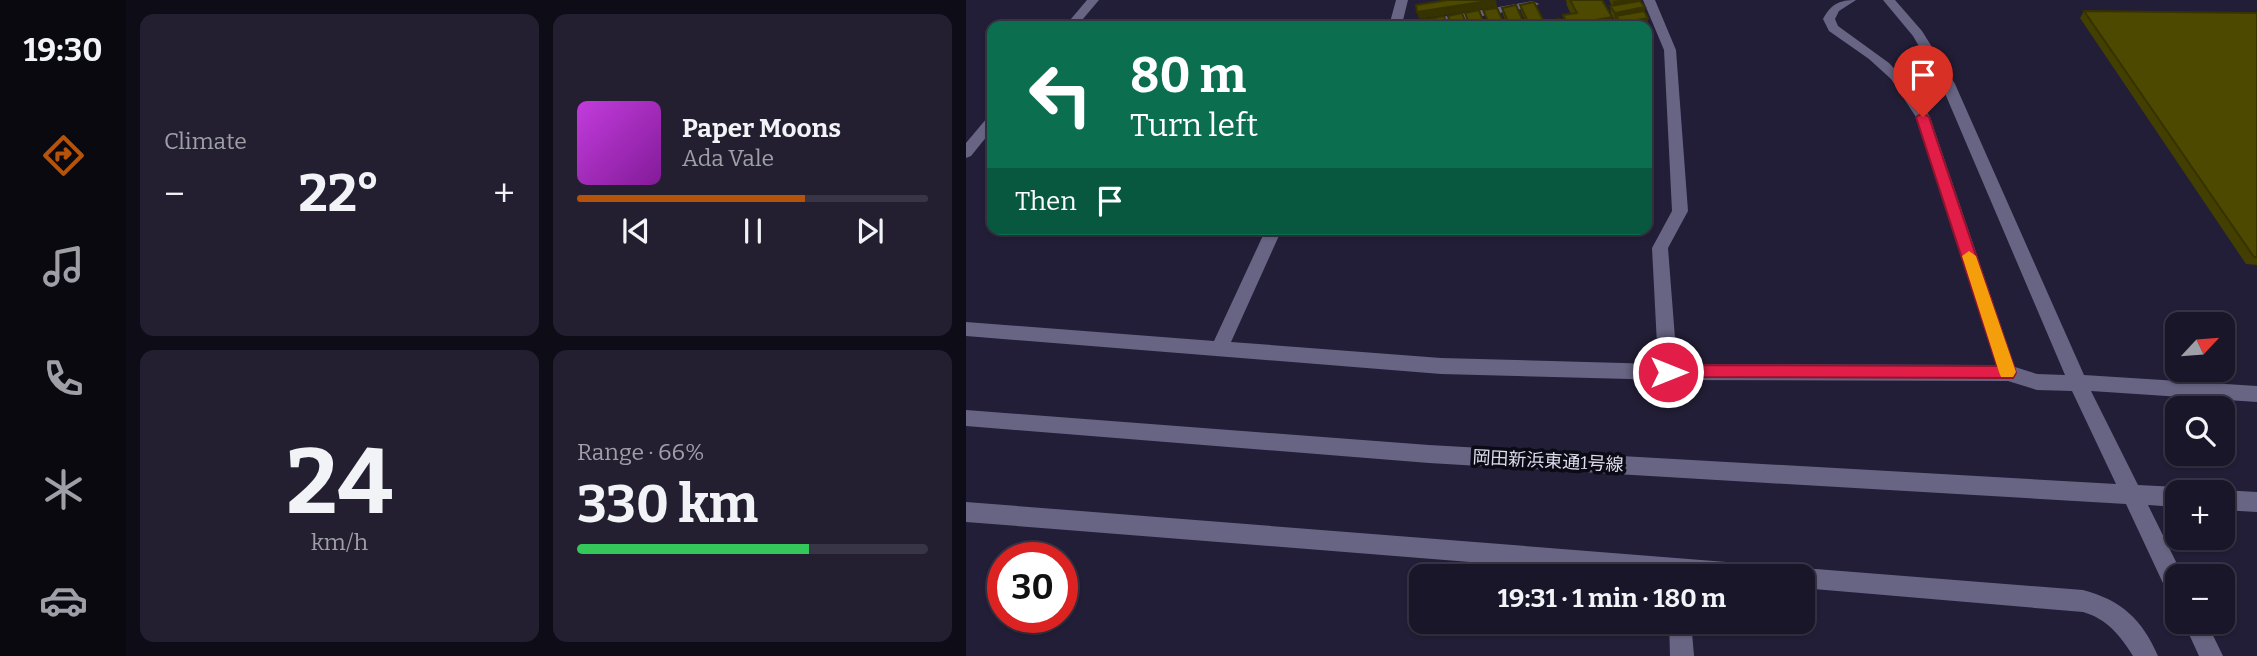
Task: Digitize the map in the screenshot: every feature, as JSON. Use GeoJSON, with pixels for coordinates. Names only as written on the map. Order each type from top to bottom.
{"type":"FeatureCollection","features":[{"type":"Feature","properties":{"kind":"street"},"geometry":{"type":"LineString","coordinates":[[1075,21],[1093,0]]}},
{"type":"Feature","properties":{"kind":"street"},"geometry":{"type":"LineString","coordinates":[[1396,21],[1402,0]]}},
{"type":"Feature","properties":{"kind":"street"},"geometry":{"type":"LineString","coordinates":[[1649,0],[1670,50],[1680,211],[1660,247],[1668,372]]}},
{"type":"Feature","properties":{"kind":"street"},"geometry":{"type":"LineString","coordinates":[[1850,0],[1833,9],[1829,19],[1833,28],[1884,62],[1909,89],[1923,117],[2008,373]]}},
{"type":"Feature","properties":{"kind":"street"},"geometry":{"type":"LineString","coordinates":[[1889,0],[1918,34],[1948,84],[2065,356],[2165,564]]}},
{"type":"Feature","properties":{"kind":"street"},"geometry":{"type":"LineString","coordinates":[[1435,21],[1533,4]]}},
{"type":"Feature","properties":{"kind":"street"},"geometry":{"type":"LineString","coordinates":[[966,153],[987,127]]}},
{"type":"Feature","properties":{"kind":"street"},"geometry":{"type":"LineString","coordinates":[[1220,347],[1271,235]]}},
{"type":"Feature","properties":{"kind":"street"},"geometry":{"type":"LineString","coordinates":[[966,329],[1441,366],[1668,372],[2008,373],[2037,382],[2118,384],[2257,394]]}},
{"type":"Feature","properties":{"kind":"street","name":"岡田新浜東通1号線"},"geometry":{"type":"LineString","coordinates":[[966,418],[1429,454],[2165,496]]}},
{"type":"Feature","properties":{"kind":"street"},"geometry":{"type":"LineString","coordinates":[[2235,501],[2257,502]]}},
{"type":"Feature","properties":{"kind":"street"},"geometry":{"type":"LineString","coordinates":[[966,512],[1594,564]]}},
{"type":"Feature","properties":{"kind":"street"},"geometry":{"type":"LineString","coordinates":[[1815,578],[2083,601],[2105,607],[2129,629],[2146,656]]}},
{"type":"Feature","properties":{"kind":"street"},"geometry":{"type":"LineString","coordinates":[[1681,634],[1682,656]]}},
{"type":"Feature","properties":{"kind":"street"},"geometry":{"type":"LineString","coordinates":[[2200,634],[2211,656]]}},
{"type":"Feature","properties":{"kind":"building"},"geometry":{"type":"Polygon","coordinates":[[[1448,0],[1494,0],[1417,12],[1416,5],[1448,0]]]}},
{"type":"Feature","properties":{"kind":"building"},"geometry":{"type":"Polygon","coordinates":[[[1570,0],[1602,0],[1612,17],[1566,21],[1563,15],[1577,13],[1570,0]]]}},
{"type":"Feature","properties":{"kind":"building"},"geometry":{"type":"Polygon","coordinates":[[[1640,1],[1645,7],[1615,13],[1610,6],[1640,1]]]}},
{"type":"Feature","properties":{"kind":"building"},"geometry":{"type":"Polygon","coordinates":[[[1534,2],[1544,21],[1528,21],[1520,5],[1534,2]]]}},
{"type":"Feature","properties":{"kind":"building"},"geometry":{"type":"Polygon","coordinates":[[[1516,5],[1523,21],[1508,21],[1502,8],[1516,5]]]}},
{"type":"Feature","properties":{"kind":"building"},"geometry":{"type":"Polygon","coordinates":[[[1497,8],[1503,21],[1488,21],[1483,10],[1497,8]]]}},
{"type":"Feature","properties":{"kind":"building"},"geometry":{"type":"Polygon","coordinates":[[[1479,10],[1483,21],[1468,21],[1465,13],[1479,10]]]}},
{"type":"Feature","properties":{"kind":"building"},"geometry":{"type":"Polygon","coordinates":[[[1644,11],[1648,18],[1620,21],[1616,16],[1644,11]]]}},
{"type":"Feature","properties":{"kind":"building"},"geometry":{"type":"Polygon","coordinates":[[[2084,11],[2257,13],[2257,257],[2254,257],[2084,11]]]}},
{"type":"Feature","properties":{"kind":"building"},"geometry":{"type":"Polygon","coordinates":[[[1462,13],[1465,21],[1450,21],[1448,16],[1462,13]]]}},
{"type":"Feature","properties":{"kind":"building"},"geometry":{"type":"Polygon","coordinates":[[[1444,16],[1446,21],[1430,21],[1429,19],[1444,16]]]}},
{"type":"Feature","properties":{"kind":"slow traffic"},"geometry":{"type":"LineString","coordinates":[[1969,256],[2007,372]]}},
{"type":"Feature","properties":{"kind":"route"},"geometry":{"type":"LineString","coordinates":[[1668,372],[2008,373],[1923,117]]}}]}
